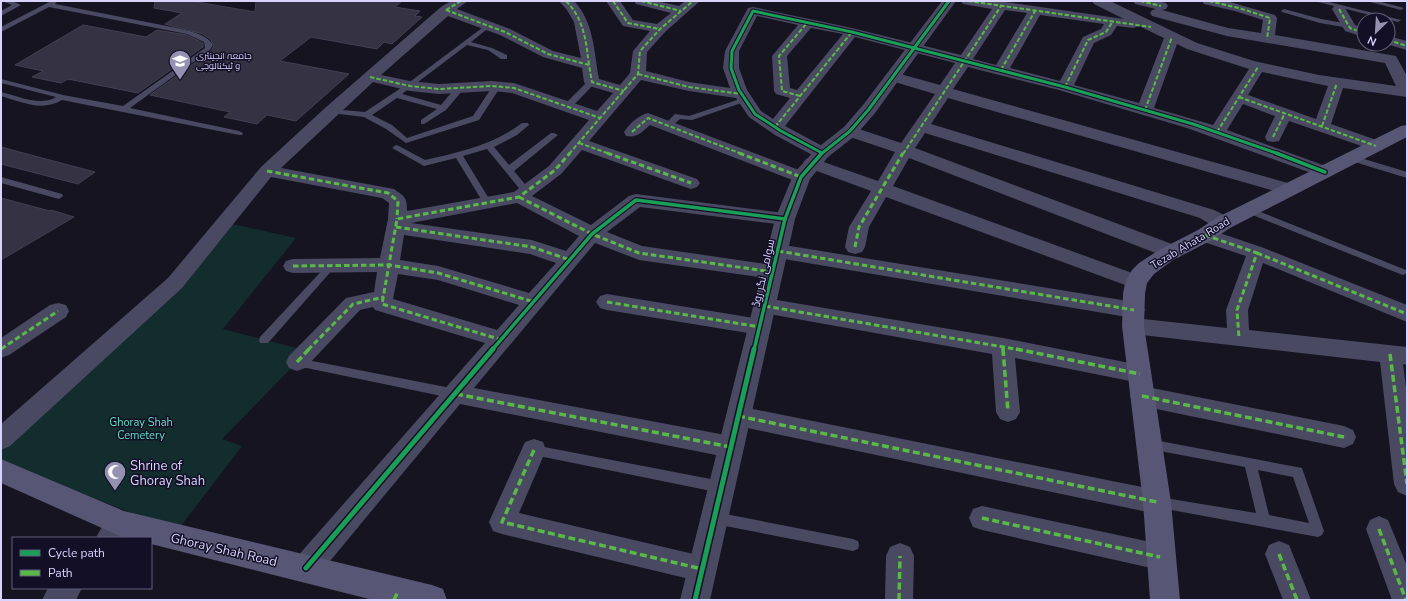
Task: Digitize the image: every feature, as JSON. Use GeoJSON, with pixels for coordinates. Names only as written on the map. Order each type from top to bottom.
{"type":"FeatureCollection","features":[{"type":"Feature","properties":{"kind":"main road","name":"Tezab Ahata Road"},"geometry":{"type":"LineString","coordinates":[[1136,282],[1145,270],[1223,223],[1407,130]]}},
{"type":"Feature","properties":{"kind":"main road"},"geometry":{"type":"LineString","coordinates":[[1136,282],[1134,318],[1148,443],[1157,502],[1160,557],[1165,600]]}},
{"type":"Feature","properties":{"kind":"main road","name":"Ghoray Shah Road"},"geometry":{"type":"LineString","coordinates":[[1,471],[116,531],[147,537]]}},
{"type":"Feature","properties":{"kind":"main road","name":"Ghoray Shah Road"},"geometry":{"type":"LineString","coordinates":[[152,538],[306,568],[396,596],[432,600]]}},
{"type":"Feature","properties":{"kind":"street"},"geometry":{"type":"LineString","coordinates":[[566,1],[584,28],[592,82],[624,91]]}},
{"type":"Feature","properties":{"kind":"street"},"geometry":{"type":"LineString","coordinates":[[613,1],[628,24],[660,29]]}},
{"type":"Feature","properties":{"kind":"street"},"geometry":{"type":"LineString","coordinates":[[641,1],[681,12]]}},
{"type":"Feature","properties":{"kind":"street"},"geometry":{"type":"LineString","coordinates":[[396,223],[522,194],[556,170],[638,74],[640,51],[660,29],[693,1]]}},
{"type":"Feature","properties":{"kind":"street"},"geometry":{"type":"LineString","coordinates":[[812,164],[850,131],[869,109],[912,49],[952,1],[1001,6],[1113,22],[1158,12]]}},
{"type":"Feature","properties":{"kind":"street"},"geometry":{"type":"LineString","coordinates":[[1099,1],[1158,12],[1226,32],[1390,59],[1403,60],[1407,54]]}},
{"type":"Feature","properties":{"kind":"street"},"geometry":{"type":"LineString","coordinates":[[1140,1],[1158,12],[1172,37],[1192,46],[1258,67],[1337,82],[1407,92]]}},
{"type":"Feature","properties":{"kind":"street"},"geometry":{"type":"LineString","coordinates":[[1209,1],[1239,8],[1270,18],[1268,39]]}},
{"type":"Feature","properties":{"kind":"street"},"geometry":{"type":"LineString","coordinates":[[1,439],[175,283],[267,171],[370,76],[454,5],[488,26],[504,32],[548,54],[589,65]]}},
{"type":"Feature","properties":{"kind":"street"},"geometry":{"type":"LineString","coordinates":[[855,247],[859,227],[905,150],[1001,6]]}},
{"type":"Feature","properties":{"kind":"street"},"geometry":{"type":"LineString","coordinates":[[1338,6],[1351,29],[1356,31]]}},
{"type":"Feature","properties":{"kind":"street"},"geometry":{"type":"LineString","coordinates":[[812,164],[775,127],[755,114],[743,97],[732,68],[732,51],[753,11],[852,32],[912,49],[1065,87],[1217,132],[1325,172]]}},
{"type":"Feature","properties":{"kind":"street"},"geometry":{"type":"LineString","coordinates":[[1001,70],[1035,11]]}},
{"type":"Feature","properties":{"kind":"street"},"geometry":{"type":"LineString","coordinates":[[1065,87],[1088,40],[1106,32],[1113,22]]}},
{"type":"Feature","properties":{"kind":"street"},"geometry":{"type":"LineString","coordinates":[[800,96],[782,91],[779,56],[807,23]]}},
{"type":"Feature","properties":{"kind":"street"},"geometry":{"type":"LineString","coordinates":[[775,127],[852,32]]}},
{"type":"Feature","properties":{"kind":"street"},"geometry":{"type":"LineString","coordinates":[[1145,110],[1172,37]]}},
{"type":"Feature","properties":{"kind":"street"},"geometry":{"type":"LineString","coordinates":[[1396,43],[1407,46]]}},
{"type":"Feature","properties":{"kind":"street"},"geometry":{"type":"LineString","coordinates":[[1390,59],[1407,92]]}},
{"type":"Feature","properties":{"kind":"street"},"geometry":{"type":"LineString","coordinates":[[1217,132],[1258,67]]}},
{"type":"Feature","properties":{"kind":"street"},"geometry":{"type":"LineString","coordinates":[[638,74],[670,84],[743,97]]}},
{"type":"Feature","properties":{"kind":"street"},"geometry":{"type":"LineString","coordinates":[[370,76],[410,86],[439,89],[497,86],[514,88],[600,118]]}},
{"type":"Feature","properties":{"kind":"street"},"geometry":{"type":"LineString","coordinates":[[893,77],[1289,189]]}},
{"type":"Feature","properties":{"kind":"street"},"geometry":{"type":"LineString","coordinates":[[1322,126],[1337,82]]}},
{"type":"Feature","properties":{"kind":"street"},"geometry":{"type":"LineString","coordinates":[[1239,97],[1376,146]]}},
{"type":"Feature","properties":{"kind":"street"},"geometry":{"type":"LineString","coordinates":[[1273,137],[1285,113]]}},
{"type":"Feature","properties":{"kind":"street"},"geometry":{"type":"LineString","coordinates":[[632,132],[648,118],[668,125],[812,164],[882,188],[1136,282]]}},
{"type":"Feature","properties":{"kind":"street"},"geometry":{"type":"LineString","coordinates":[[921,126],[1207,214],[1223,223]]}},
{"type":"Feature","properties":{"kind":"street"},"geometry":{"type":"LineString","coordinates":[[850,131],[905,150],[1173,252]]}},
{"type":"Feature","properties":{"kind":"street"},"geometry":{"type":"LineString","coordinates":[[579,143],[691,183]]}},
{"type":"Feature","properties":{"kind":"street","name":"سوامی نگر روڈ"},"geometry":{"type":"LineString","coordinates":[[695,600],[785,219],[812,164]]}},
{"type":"Feature","properties":{"kind":"street"},"geometry":{"type":"LineString","coordinates":[[267,171],[388,193],[398,201],[396,223],[382,304],[502,340]]}},
{"type":"Feature","properties":{"kind":"street"},"geometry":{"type":"LineString","coordinates":[[522,194],[592,234],[639,253],[773,272]]}},
{"type":"Feature","properties":{"kind":"street"},"geometry":{"type":"LineString","coordinates":[[306,568],[592,234],[636,200],[785,219]]}},
{"type":"Feature","properties":{"kind":"street"},"geometry":{"type":"LineString","coordinates":[[396,223],[532,247],[570,260]]}},
{"type":"Feature","properties":{"kind":"street"},"geometry":{"type":"LineString","coordinates":[[1205,235],[1256,252],[1407,314]]}},
{"type":"Feature","properties":{"kind":"street"},"geometry":{"type":"LineString","coordinates":[[778,251],[1239,338],[1398,355],[1407,484]]}},
{"type":"Feature","properties":{"kind":"street"},"geometry":{"type":"LineString","coordinates":[[1239,338],[1237,310],[1256,252]]}},
{"type":"Feature","properties":{"kind":"street"},"geometry":{"type":"LineString","coordinates":[[293,266],[389,266],[438,273],[534,302]]}},
{"type":"Feature","properties":{"kind":"street"},"geometry":{"type":"LineString","coordinates":[[297,362],[353,304],[384,297]]}},
{"type":"Feature","properties":{"kind":"street"},"geometry":{"type":"LineString","coordinates":[[607,302],[760,327]]}},
{"type":"Feature","properties":{"kind":"street"},"geometry":{"type":"LineString","coordinates":[[764,306],[1003,347],[1141,385],[1344,437]]}},
{"type":"Feature","properties":{"kind":"street"},"geometry":{"type":"LineString","coordinates":[[1,349],[58,311]]}},
{"type":"Feature","properties":{"kind":"street"},"geometry":{"type":"LineString","coordinates":[[1003,347],[1008,412]]}},
{"type":"Feature","properties":{"kind":"street"},"geometry":{"type":"LineString","coordinates":[[456,394],[731,447]]}},
{"type":"Feature","properties":{"kind":"street"},"geometry":{"type":"LineString","coordinates":[[738,416],[1157,502]]}},
{"type":"Feature","properties":{"kind":"street"},"geometry":{"type":"LineString","coordinates":[[534,450],[502,522],[702,569]]}},
{"type":"Feature","properties":{"kind":"street"},"geometry":{"type":"LineString","coordinates":[[982,518],[1160,557]]}},
{"type":"Feature","properties":{"kind":"street"},"geometry":{"type":"LineString","coordinates":[[1379,529],[1406,600]]}},
{"type":"Feature","properties":{"kind":"street"},"geometry":{"type":"LineString","coordinates":[[1279,554],[1297,600]]}},
{"type":"Feature","properties":{"kind":"street"},"geometry":{"type":"LineString","coordinates":[[899,600],[900,556]]}},
{"type":"Feature","properties":{"kind":"street"},"geometry":{"type":"LineString","coordinates":[[57,600],[67,589]]}},
{"type":"Feature","properties":{"kind":"lane"},"geometry":{"type":"LineString","coordinates":[[1,14],[18,5],[5,1]]}},
{"type":"Feature","properties":{"kind":"lane"},"geometry":{"type":"LineString","coordinates":[[1,30],[56,1]]}},
{"type":"Feature","properties":{"kind":"lane"},"geometry":{"type":"LineString","coordinates":[[1317,1],[1398,20]]}},
{"type":"Feature","properties":{"kind":"lane"},"geometry":{"type":"LineString","coordinates":[[1370,1],[1401,8]]}},
{"type":"Feature","properties":{"kind":"lane"},"geometry":{"type":"LineString","coordinates":[[49,5],[177,30],[189,33],[207,41],[209,45],[208,49],[124,109]]}},
{"type":"Feature","properties":{"kind":"lane"},"geometry":{"type":"LineString","coordinates":[[1284,11],[1320,21],[1349,26]]}},
{"type":"Feature","properties":{"kind":"lane"},"geometry":{"type":"LineString","coordinates":[[366,115],[410,86],[488,26]]}},
{"type":"Feature","properties":{"kind":"lane"},"geometry":{"type":"LineString","coordinates":[[466,43],[490,49],[504,57]]}},
{"type":"Feature","properties":{"kind":"lane"},"geometry":{"type":"LineString","coordinates":[[1,81],[61,97],[239,133]]}},
{"type":"Feature","properties":{"kind":"lane"},"geometry":{"type":"LineString","coordinates":[[567,107],[592,82]]}},
{"type":"Feature","properties":{"kind":"lane"},"geometry":{"type":"LineString","coordinates":[[331,111],[366,115],[389,127],[406,141],[476,118],[497,86]]}},
{"type":"Feature","properties":{"kind":"lane"},"geometry":{"type":"LineString","coordinates":[[424,122],[443,108],[459,89]]}},
{"type":"Feature","properties":{"kind":"lane"},"geometry":{"type":"LineString","coordinates":[[1,94],[43,104],[54,102],[61,97]]}},
{"type":"Feature","properties":{"kind":"lane"},"geometry":{"type":"LineString","coordinates":[[396,95],[443,108]]}},
{"type":"Feature","properties":{"kind":"lane"},"geometry":{"type":"LineString","coordinates":[[668,125],[678,116],[689,118],[743,97]]}},
{"type":"Feature","properties":{"kind":"lane"},"geometry":{"type":"LineString","coordinates":[[396,148],[424,163],[489,146],[515,135],[525,125]]}},
{"type":"Feature","properties":{"kind":"lane"},"geometry":{"type":"LineString","coordinates":[[508,170],[554,135]]}},
{"type":"Feature","properties":{"kind":"lane"},"geometry":{"type":"LineString","coordinates":[[489,146],[508,170],[522,194]]}},
{"type":"Feature","properties":{"kind":"lane"},"geometry":{"type":"LineString","coordinates":[[458,154],[487,202]]}},
{"type":"Feature","properties":{"kind":"lane"},"geometry":{"type":"LineString","coordinates":[[1351,158],[1407,175]]}},
{"type":"Feature","properties":{"kind":"lane"},"geometry":{"type":"LineString","coordinates":[[1,180],[59,196]]}},
{"type":"Feature","properties":{"kind":"lane"},"geometry":{"type":"LineString","coordinates":[[1248,210],[1403,272]]}},
{"type":"Feature","properties":{"kind":"lane"},"geometry":{"type":"LineString","coordinates":[[264,340],[331,266]]}},
{"type":"Feature","properties":{"kind":"lane"},"geometry":{"type":"LineString","coordinates":[[297,362],[456,394]]}},
{"type":"Feature","properties":{"kind":"lane"},"geometry":{"type":"LineString","coordinates":[[1148,443],[1298,472],[1318,531],[1264,520],[1157,502]]}},
{"type":"Feature","properties":{"kind":"lane"},"geometry":{"type":"LineString","coordinates":[[534,450],[721,487]]}},
{"type":"Feature","properties":{"kind":"lane"},"geometry":{"type":"LineString","coordinates":[[1250,463],[1264,520]]}},
{"type":"Feature","properties":{"kind":"lane"},"geometry":{"type":"LineString","coordinates":[[714,517],[853,545]]}},
{"type":"Feature","properties":{"kind":"green space","name":"Ghoray Shah Cemetery"},"geometry":{"type":"Polygon","coordinates":[[[228,223],[296,238],[223,329],[308,351],[222,439],[242,446],[177,531],[1,461],[1,445],[228,223]]]}},
{"type":"Feature","properties":{"kind":"building"},"geometry":{"type":"Polygon","coordinates":[[[155,1],[191,1],[255,12],[256,1],[402,1],[395,7],[420,11],[415,16],[422,17],[392,44],[384,42],[377,49],[311,37],[280,61],[349,74],[296,121],[267,115],[257,124],[224,117],[230,112],[150,95],[211,51],[214,46],[211,40],[203,34],[165,24],[182,13],[154,8],[155,1]]]}},
{"type":"Feature","properties":{"kind":"building"},"geometry":{"type":"Polygon","coordinates":[[[83,25],[146,37],[157,30],[187,35],[203,43],[203,47],[138,93],[68,79],[61,83],[32,77],[43,71],[15,65],[83,25]]]}},
{"type":"Feature","properties":{"kind":"building"},"geometry":{"type":"Polygon","coordinates":[[[1,147],[95,172],[78,184],[1,164],[1,147]]]}},
{"type":"Feature","properties":{"kind":"building"},"geometry":{"type":"Polygon","coordinates":[[[1,198],[50,211],[51,210],[74,217],[1,260],[1,198]]]}},
{"type":"Feature","properties":{"kind":"marked path"},"geometry":{"type":"LineString","coordinates":[[446,10],[461,1]]}},
{"type":"Feature","properties":{"kind":"marked path"},"geometry":{"type":"LineString","coordinates":[[566,1],[572,7],[581,22],[584,31],[589,65]]}},
{"type":"Feature","properties":{"kind":"marked path"},"geometry":{"type":"LineString","coordinates":[[613,1],[628,23],[660,29]]}},
{"type":"Feature","properties":{"kind":"marked path"},"geometry":{"type":"LineString","coordinates":[[641,1],[681,11]]}},
{"type":"Feature","properties":{"kind":"marked path"},"geometry":{"type":"LineString","coordinates":[[502,340],[382,304],[397,219],[519,197],[555,170],[638,74],[640,51],[660,29],[693,1]]}},
{"type":"Feature","properties":{"kind":"marked path"},"geometry":{"type":"LineString","coordinates":[[968,1],[1151,27]]}},
{"type":"Feature","properties":{"kind":"marked path"},"geometry":{"type":"LineString","coordinates":[[1140,1],[1161,6]]}},
{"type":"Feature","properties":{"kind":"marked path"},"geometry":{"type":"LineString","coordinates":[[1209,1],[1239,8],[1270,18],[1267,39]]}},
{"type":"Feature","properties":{"kind":"marked path"},"geometry":{"type":"LineString","coordinates":[[855,247],[859,227],[905,150],[1001,6]]}},
{"type":"Feature","properties":{"kind":"marked path"},"geometry":{"type":"LineString","coordinates":[[1339,9],[1350,28],[1356,30]]}},
{"type":"Feature","properties":{"kind":"marked path"},"geometry":{"type":"LineString","coordinates":[[446,10],[505,32],[548,54],[589,65],[592,82],[624,91]]}},
{"type":"Feature","properties":{"kind":"marked path"},"geometry":{"type":"LineString","coordinates":[[1001,70],[1035,11]]}},
{"type":"Feature","properties":{"kind":"marked path"},"geometry":{"type":"LineString","coordinates":[[1065,87],[1088,40],[1106,32],[1113,21]]}},
{"type":"Feature","properties":{"kind":"marked path"},"geometry":{"type":"LineString","coordinates":[[800,96],[782,91],[779,56],[807,23]]}},
{"type":"Feature","properties":{"kind":"marked path"},"geometry":{"type":"LineString","coordinates":[[775,127],[852,32]]}},
{"type":"Feature","properties":{"kind":"marked path"},"geometry":{"type":"LineString","coordinates":[[1145,110],[1172,37]]}},
{"type":"Feature","properties":{"kind":"marked path"},"geometry":{"type":"LineString","coordinates":[[1396,43],[1407,46]]}},
{"type":"Feature","properties":{"kind":"marked path"},"geometry":{"type":"LineString","coordinates":[[1217,132],[1258,67]]}},
{"type":"Feature","properties":{"kind":"marked path"},"geometry":{"type":"LineString","coordinates":[[638,74],[689,87],[741,94]]}},
{"type":"Feature","properties":{"kind":"marked path"},"geometry":{"type":"LineString","coordinates":[[370,77],[410,86],[439,89],[492,86],[514,88],[600,118]]}},
{"type":"Feature","properties":{"kind":"marked path"},"geometry":{"type":"LineString","coordinates":[[1322,126],[1337,83]]}},
{"type":"Feature","properties":{"kind":"marked path"},"geometry":{"type":"LineString","coordinates":[[1239,97],[1376,146]]}},
{"type":"Feature","properties":{"kind":"marked path"},"geometry":{"type":"LineString","coordinates":[[1273,137],[1285,113]]}},
{"type":"Feature","properties":{"kind":"marked path"},"geometry":{"type":"LineString","coordinates":[[632,132],[648,118],[801,177]]}},
{"type":"Feature","properties":{"kind":"marked path"},"geometry":{"type":"LineString","coordinates":[[579,143],[691,183]]}},
{"type":"Feature","properties":{"kind":"marked path"},"geometry":{"type":"LineString","coordinates":[[267,171],[388,193],[398,201],[397,219]]}},
{"type":"Feature","properties":{"kind":"marked path"},"geometry":{"type":"LineString","coordinates":[[519,197],[592,234],[639,253],[773,272]]}},
{"type":"Feature","properties":{"kind":"marked path"},"geometry":{"type":"LineString","coordinates":[[396,227],[532,247],[570,260]]}},
{"type":"Feature","properties":{"kind":"marked path"},"geometry":{"type":"LineString","coordinates":[[1205,235],[1257,253],[1237,310],[1239,338]]}},
{"type":"Feature","properties":{"kind":"marked path"},"geometry":{"type":"LineString","coordinates":[[778,251],[1134,310]]}},
{"type":"Feature","properties":{"kind":"marked path"},"geometry":{"type":"LineString","coordinates":[[1257,253],[1407,314]]}},
{"type":"Feature","properties":{"kind":"marked path"},"geometry":{"type":"LineString","coordinates":[[293,266],[389,265],[438,273],[534,302]]}},
{"type":"Feature","properties":{"kind":"marked path"},"geometry":{"type":"LineString","coordinates":[[297,362],[353,304],[384,297]]}},
{"type":"Feature","properties":{"kind":"marked path"},"geometry":{"type":"LineString","coordinates":[[607,302],[760,327]]}},
{"type":"Feature","properties":{"kind":"marked path"},"geometry":{"type":"LineString","coordinates":[[765,306],[1003,347],[1140,374]]}},
{"type":"Feature","properties":{"kind":"marked path"},"geometry":{"type":"LineString","coordinates":[[1,349],[58,311]]}},
{"type":"Feature","properties":{"kind":"marked path"},"geometry":{"type":"LineString","coordinates":[[1003,347],[1008,412]]}},
{"type":"Feature","properties":{"kind":"marked path"},"geometry":{"type":"LineString","coordinates":[[1390,354],[1407,484]]}},
{"type":"Feature","properties":{"kind":"marked path"},"geometry":{"type":"LineString","coordinates":[[456,394],[731,447]]}},
{"type":"Feature","properties":{"kind":"marked path"},"geometry":{"type":"LineString","coordinates":[[1142,396],[1344,437]]}},
{"type":"Feature","properties":{"kind":"marked path"},"geometry":{"type":"LineString","coordinates":[[738,416],[1157,502]]}},
{"type":"Feature","properties":{"kind":"marked path"},"geometry":{"type":"LineString","coordinates":[[534,450],[502,522],[702,569]]}},
{"type":"Feature","properties":{"kind":"marked path"},"geometry":{"type":"LineString","coordinates":[[982,518],[1160,557]]}},
{"type":"Feature","properties":{"kind":"marked path"},"geometry":{"type":"LineString","coordinates":[[1379,529],[1406,600]]}},
{"type":"Feature","properties":{"kind":"marked path"},"geometry":{"type":"LineString","coordinates":[[1279,554],[1297,600]]}},
{"type":"Feature","properties":{"kind":"marked path"},"geometry":{"type":"LineString","coordinates":[[899,600],[900,556]]}},
{"type":"Feature","properties":{"kind":"marked path"},"geometry":{"type":"LineString","coordinates":[[394,600],[398,591]]}},
{"type":"Feature","properties":{"kind":"cycle path"},"geometry":{"type":"LineString","coordinates":[[695,600],[785,219],[801,177],[822,153],[850,131],[869,109],[949,1]]}},
{"type":"Feature","properties":{"kind":"cycle path"},"geometry":{"type":"LineString","coordinates":[[822,153],[781,131],[755,114],[739,90],[731,68],[732,51],[753,11],[852,32],[1065,87],[1193,124],[1263,148],[1325,172]]}},
{"type":"Feature","properties":{"kind":"cycle path"},"geometry":{"type":"LineString","coordinates":[[306,568],[592,234],[636,200],[785,219]]}},
{"type":"Feature","properties":{"kind":"place","name":"جامعہ انجینئری و ٹیکنالوجی"},"geometry":{"type":"Point","coordinates":[180,80]}},
{"type":"Feature","properties":{"kind":"place","name":"Shrine of Ghoray Shah"},"geometry":{"type":"Point","coordinates":[115,492]}}]}
